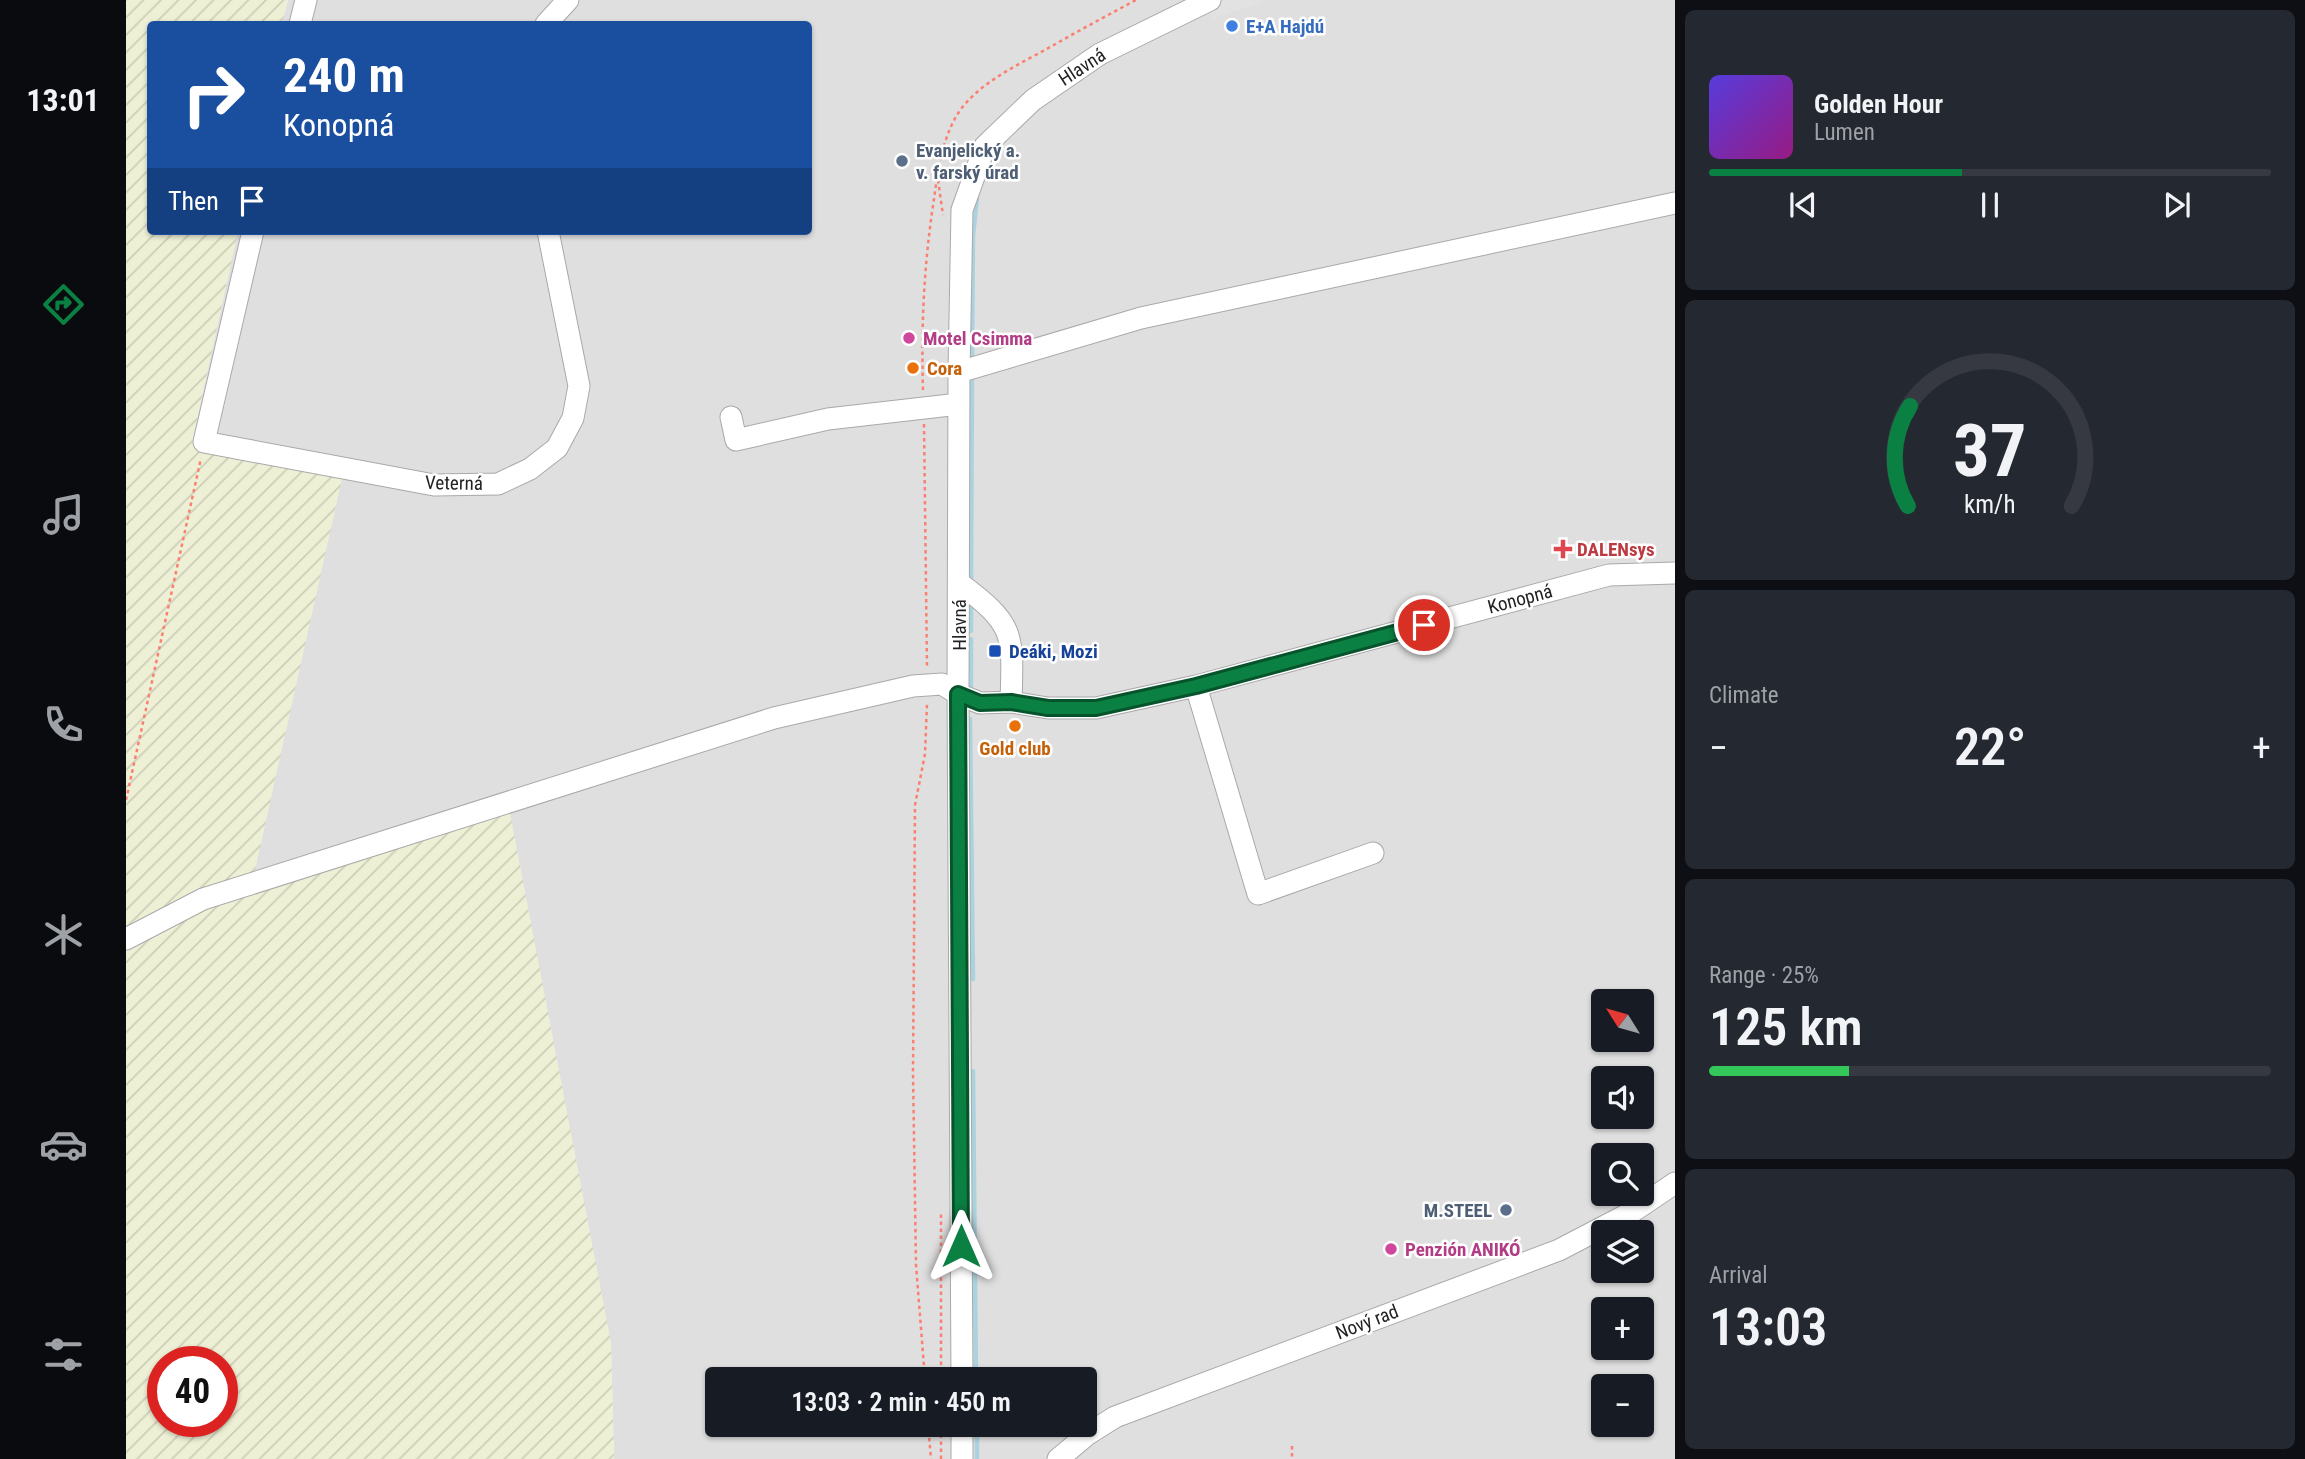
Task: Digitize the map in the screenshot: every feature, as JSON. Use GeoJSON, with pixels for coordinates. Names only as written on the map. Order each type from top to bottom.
{"type":"FeatureCollection","features":[{"type":"Feature","properties":{"kind":"street"},"geometry":{"type":"LineString","coordinates":[[301,21],[306,0]]}},
{"type":"Feature","properties":{"kind":"street"},"geometry":{"type":"LineString","coordinates":[[549,21],[568,0]]}},
{"type":"Feature","properties":{"kind":"street","name":"Hlavná"},"geometry":{"type":"LineString","coordinates":[[962,1367],[958,583],[962,210],[985,146],[1033,100],[1100,54],[1210,0]]}},
{"type":"Feature","properties":{"kind":"street"},"geometry":{"type":"LineString","coordinates":[[959,372],[1141,318],[1675,202]]}},
{"type":"Feature","properties":{"kind":"street"},"geometry":{"type":"LineString","coordinates":[[204,442],[252,235]]}},
{"type":"Feature","properties":{"kind":"street","name":"Veterná"},"geometry":{"type":"LineString","coordinates":[[204,442],[434,485],[498,484],[530,469],[557,448],[573,418],[579,386],[549,235]]}},
{"type":"Feature","properties":{"kind":"street"},"geometry":{"type":"LineString","coordinates":[[731,417],[736,440],[828,419],[959,404]]}},
{"type":"Feature","properties":{"kind":"street","name":"Konopná"},"geometry":{"type":"LineString","coordinates":[[927,685],[942,684],[980,703],[1011,702],[1048,708],[1096,708],[1196,686],[1609,575],[1675,573]]}},
{"type":"Feature","properties":{"kind":"street"},"geometry":{"type":"LineString","coordinates":[[958,583],[983,601],[1002,621],[1009,634],[1012,655],[1011,702]]}},
{"type":"Feature","properties":{"kind":"street"},"geometry":{"type":"LineString","coordinates":[[126,939],[203,899],[261,879],[774,719],[927,685]]}},
{"type":"Feature","properties":{"kind":"street"},"geometry":{"type":"LineString","coordinates":[[1196,686],[1258,894],[1373,853]]}},
{"type":"Feature","properties":{"kind":"street","name":"Nový rad"},"geometry":{"type":"LineString","coordinates":[[1058,1459],[1088,1434],[1115,1417],[1559,1250],[1632,1212],[1675,1183]]}},
{"type":"Feature","properties":{"kind":"street"},"geometry":{"type":"LineString","coordinates":[[962,1437],[962,1459]]}},
{"type":"Feature","properties":{"kind":"path"},"geometry":{"type":"LineString","coordinates":[[924,1367],[916,1265],[913,1060],[915,805],[925,754],[927,685],[921,323],[937,177],[948,135],[962,108],[983,88],[1011,68],[1136,0]]}},
{"type":"Feature","properties":{"kind":"path"},"geometry":{"type":"LineString","coordinates":[[126,800],[204,442]]}},
{"type":"Feature","properties":{"kind":"path"},"geometry":{"type":"LineString","coordinates":[[929,1437],[931,1459]]}},
{"type":"Feature","properties":{"kind":"path"},"geometry":{"type":"LineString","coordinates":[[941,1437],[941,1459]]}},
{"type":"Feature","properties":{"kind":"path"},"geometry":{"type":"LineString","coordinates":[[1292,1446],[1292,1459]]}},
{"type":"Feature","properties":{"kind":"shaded area"},"geometry":{"type":"Polygon","coordinates":[[[288,0],[1675,0],[1675,1459],[614,1459],[611,1343],[251,889],[259,847],[192,442],[237,235],[812,235],[812,21],[283,21],[288,0]]]}},
{"type":"Feature","properties":{"kind":"shaded area"},"geometry":{"type":"Polygon","coordinates":[[[1226,0],[1268,0],[1212,19],[1208,6],[1226,0]]]}},
{"type":"Feature","properties":{"kind":"green space"},"geometry":{"type":"Polygon","coordinates":[[[126,0],[288,0],[283,21],[147,21],[147,235],[237,235],[192,442],[343,474],[251,888],[509,808],[611,1343],[614,1459],[126,1459],[126,0]]]}},
{"type":"Feature","properties":{"kind":"waterway"},"geometry":{"type":"LineString","coordinates":[[986,173],[995,151]]}},
{"type":"Feature","properties":{"kind":"waterway"},"geometry":{"type":"LineString","coordinates":[[972,355],[973,235],[977,198]]}},
{"type":"Feature","properties":{"kind":"waterway"},"geometry":{"type":"LineString","coordinates":[[971,584],[972,378]]}},
{"type":"Feature","properties":{"kind":"waterway"},"geometry":{"type":"LineString","coordinates":[[971,608],[971,631]]}},
{"type":"Feature","properties":{"kind":"waterway"},"geometry":{"type":"LineString","coordinates":[[971,639],[971,690]]}},
{"type":"Feature","properties":{"kind":"waterway"},"geometry":{"type":"LineString","coordinates":[[970,719],[973,979]]}},
{"type":"Feature","properties":{"kind":"waterway"},"geometry":{"type":"LineString","coordinates":[[973,1071],[976,1367]]}},
{"type":"Feature","properties":{"kind":"waterway"},"geometry":{"type":"LineString","coordinates":[[977,1437],[977,1459]]}},
{"type":"Feature","properties":{"kind":"place","name":"E+A Hajdú"},"geometry":{"type":"Point","coordinates":[1232,26]}},
{"type":"Feature","properties":{"kind":"place","name":"Evanjelický a. v. farský úrad"},"geometry":{"type":"Point","coordinates":[902,161]}},
{"type":"Feature","properties":{"kind":"place","name":"Motel Csimma"},"geometry":{"type":"Point","coordinates":[909,338]}},
{"type":"Feature","properties":{"kind":"place","name":"Cora"},"geometry":{"type":"Point","coordinates":[913,368]}},
{"type":"Feature","properties":{"kind":"place","name":"DALENsys"},"geometry":{"type":"Point","coordinates":[1563,549]}},
{"type":"Feature","properties":{"kind":"place","name":"Deáki, Mozi"},"geometry":{"type":"Point","coordinates":[995,651]}},
{"type":"Feature","properties":{"kind":"place","name":"Gold club"},"geometry":{"type":"Point","coordinates":[1015,726]}},
{"type":"Feature","properties":{"kind":"place","name":"M.STEEL"},"geometry":{"type":"Point","coordinates":[1506,1210]}},
{"type":"Feature","properties":{"kind":"place","name":"Penzión ANIKÓ"},"geometry":{"type":"Point","coordinates":[1391,1249]}},
{"type":"Feature","properties":{"kind":"route"},"geometry":{"type":"LineString","coordinates":[[961,1246],[958,694],[980,703],[1011,702],[1048,708],[1096,708],[1196,686],[1424,625]]}}]}
